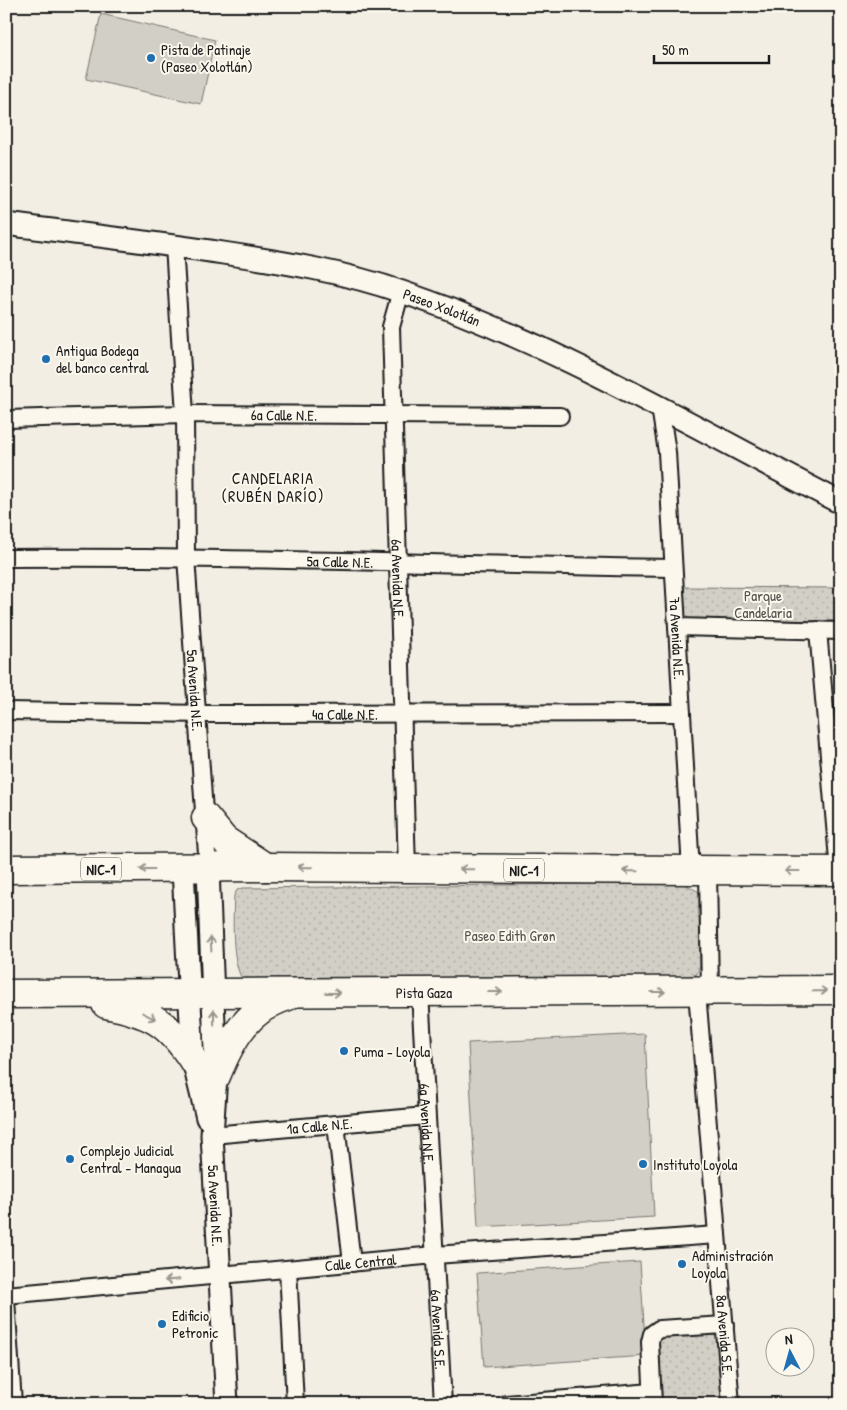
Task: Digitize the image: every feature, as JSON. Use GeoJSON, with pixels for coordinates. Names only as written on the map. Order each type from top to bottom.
{"type":"FeatureCollection","features":[{"type":"Feature","properties":{"kind":"highway"},"geometry":{"type":"LineString","coordinates":[[206,818],[224,840],[266,867]]}},
{"type":"Feature","properties":{"kind":"highway","name":"NIC-1"},"geometry":{"type":"LineString","coordinates":[[6,870],[266,867],[840,871]]}},
{"type":"Feature","properties":{"kind":"highway","name":"Pista Gaza"},"geometry":{"type":"LineString","coordinates":[[6,994],[841,990]]}},
{"type":"Feature","properties":{"kind":"highway"},"geometry":{"type":"LineString","coordinates":[[216,1076],[234,1036],[247,1019],[266,1004],[302,993]]}},
{"type":"Feature","properties":{"kind":"highway"},"geometry":{"type":"LineString","coordinates":[[51,994],[133,1009],[152,1016],[170,1030],[193,1060]]}},
{"type":"Feature","properties":{"kind":"street","name":"Paseo Xolotlán"},"geometry":{"type":"LineString","coordinates":[[6,224],[296,264],[401,291],[491,325],[660,407],[841,503]]}},
{"type":"Feature","properties":{"kind":"street","name":"5a Avenida N.E."},"geometry":{"type":"LineString","coordinates":[[174,246],[185,414],[186,557],[206,818],[195,868],[202,993],[216,1076],[212,1135],[227,1404]]}},
{"type":"Feature","properties":{"kind":"street","name":"6a Avenida N.E."},"geometry":{"type":"LineString","coordinates":[[401,291],[391,327],[392,414],[407,869]]}},
{"type":"Feature","properties":{"kind":"street","name":"7a Avenida N.E."},"geometry":{"type":"LineString","coordinates":[[660,407],[667,452],[682,713],[699,871],[704,992]]}},
{"type":"Feature","properties":{"kind":"street","name":"6a Calle N.E."},"geometry":{"type":"LineString","coordinates":[[6,419],[185,414],[560,416]]}},
{"type":"Feature","properties":{"kind":"street","name":"5a Calle N.E."},"geometry":{"type":"LineString","coordinates":[[6,558],[186,557],[397,564],[674,568]]}},
{"type":"Feature","properties":{"kind":"street"},"geometry":{"type":"LineString","coordinates":[[677,627],[841,631]]}},
{"type":"Feature","properties":{"kind":"street"},"geometry":{"type":"LineString","coordinates":[[818,630],[840,871]]}},
{"type":"Feature","properties":{"kind":"street","name":"4a Calle N.E."},"geometry":{"type":"LineString","coordinates":[[6,711],[197,714],[682,713]]}},
{"type":"Feature","properties":{"kind":"street","name":"6a Avenida N.E."},"geometry":{"type":"LineString","coordinates":[[420,992],[435,1255]]}},
{"type":"Feature","properties":{"kind":"street","name":"8a Avenida S.E."},"geometry":{"type":"LineString","coordinates":[[704,992],[717,1235],[731,1404]]}},
{"type":"Feature","properties":{"kind":"street","name":"5a Avenida N.E."},"geometry":{"type":"LineString","coordinates":[[202,993],[193,1060],[212,1135]]}},
{"type":"Feature","properties":{"kind":"street","name":"1a Calle N.E."},"geometry":{"type":"LineString","coordinates":[[212,1135],[426,1116]]}},
{"type":"Feature","properties":{"kind":"street"},"geometry":{"type":"LineString","coordinates":[[336,1124],[352,1263]]}},
{"type":"Feature","properties":{"kind":"street","name":"Calle Central"},"geometry":{"type":"LineString","coordinates":[[6,1297],[435,1255],[717,1235]]}},
{"type":"Feature","properties":{"kind":"street","name":"6a Avenida S.E."},"geometry":{"type":"LineString","coordinates":[[435,1255],[443,1404]]}},
{"type":"Feature","properties":{"kind":"street"},"geometry":{"type":"LineString","coordinates":[[288,1270],[295,1404]]}},
{"type":"Feature","properties":{"kind":"street"},"geometry":{"type":"LineString","coordinates":[[6,1297],[13,1404]]}},
{"type":"Feature","properties":{"kind":"street"},"geometry":{"type":"LineString","coordinates":[[506,1404],[652,1398],[650,1342],[652,1334],[659,1330],[725,1325]]}},
{"type":"Feature","properties":{"kind":"green space","name":"Pista de Patinaje (Paseo Xolotlán)"},"geometry":{"type":"Polygon","coordinates":[[[101,14],[215,40],[201,104],[86,79],[101,14]]]}},
{"type":"Feature","properties":{"kind":"green space","name":"Parque Candelaria"},"geometry":{"type":"Polygon","coordinates":[[[684,587],[841,588],[841,621],[684,619],[684,587]]]}},
{"type":"Feature","properties":{"kind":"green space","name":"Paseo Edith Grøn"},"geometry":{"type":"Polygon","coordinates":[[[683,883],[699,892],[700,966],[697,974],[681,979],[243,980],[236,963],[233,916],[234,896],[237,890],[243,888],[683,883]]]}},
{"type":"Feature","properties":{"kind":"green space"},"geometry":{"type":"Polygon","coordinates":[[[645,1034],[654,1217],[478,1227],[468,1043],[645,1034]]]}},
{"type":"Feature","properties":{"kind":"green space"},"geometry":{"type":"Polygon","coordinates":[[[640,1262],[646,1356],[484,1367],[477,1273],[640,1262]]]}},
{"type":"Feature","properties":{"kind":"green space"},"geometry":{"type":"Polygon","coordinates":[[[709,1333],[717,1337],[724,1404],[662,1404],[659,1338],[709,1333]]]}},
{"type":"Feature","properties":{"kind":"place","name":"Pista de Patinaje (Paseo Xolotlán)"},"geometry":{"type":"Point","coordinates":[151,58]}},
{"type":"Feature","properties":{"kind":"place","name":"Antigua Bodega del banco central"},"geometry":{"type":"Point","coordinates":[46,359]}},
{"type":"Feature","properties":{"kind":"place","name":"Puma - Loyola"},"geometry":{"type":"Point","coordinates":[344,1051]}},
{"type":"Feature","properties":{"kind":"place","name":"Complejo Judicial Central - Managua"},"geometry":{"type":"Point","coordinates":[70,1159]}},
{"type":"Feature","properties":{"kind":"place","name":"Instituto Loyola"},"geometry":{"type":"Point","coordinates":[643,1164]}},
{"type":"Feature","properties":{"kind":"place","name":"Administración Loyola"},"geometry":{"type":"Point","coordinates":[682,1264]}},
{"type":"Feature","properties":{"kind":"place","name":"Edificio Petronic"},"geometry":{"type":"Point","coordinates":[162,1324]}},
{"type":"Feature","properties":{"kind":"district","name":"CANDELARIA (RUBÉN DARÍO)"},"geometry":{"type":"Point","coordinates":[273,487]}}]}
